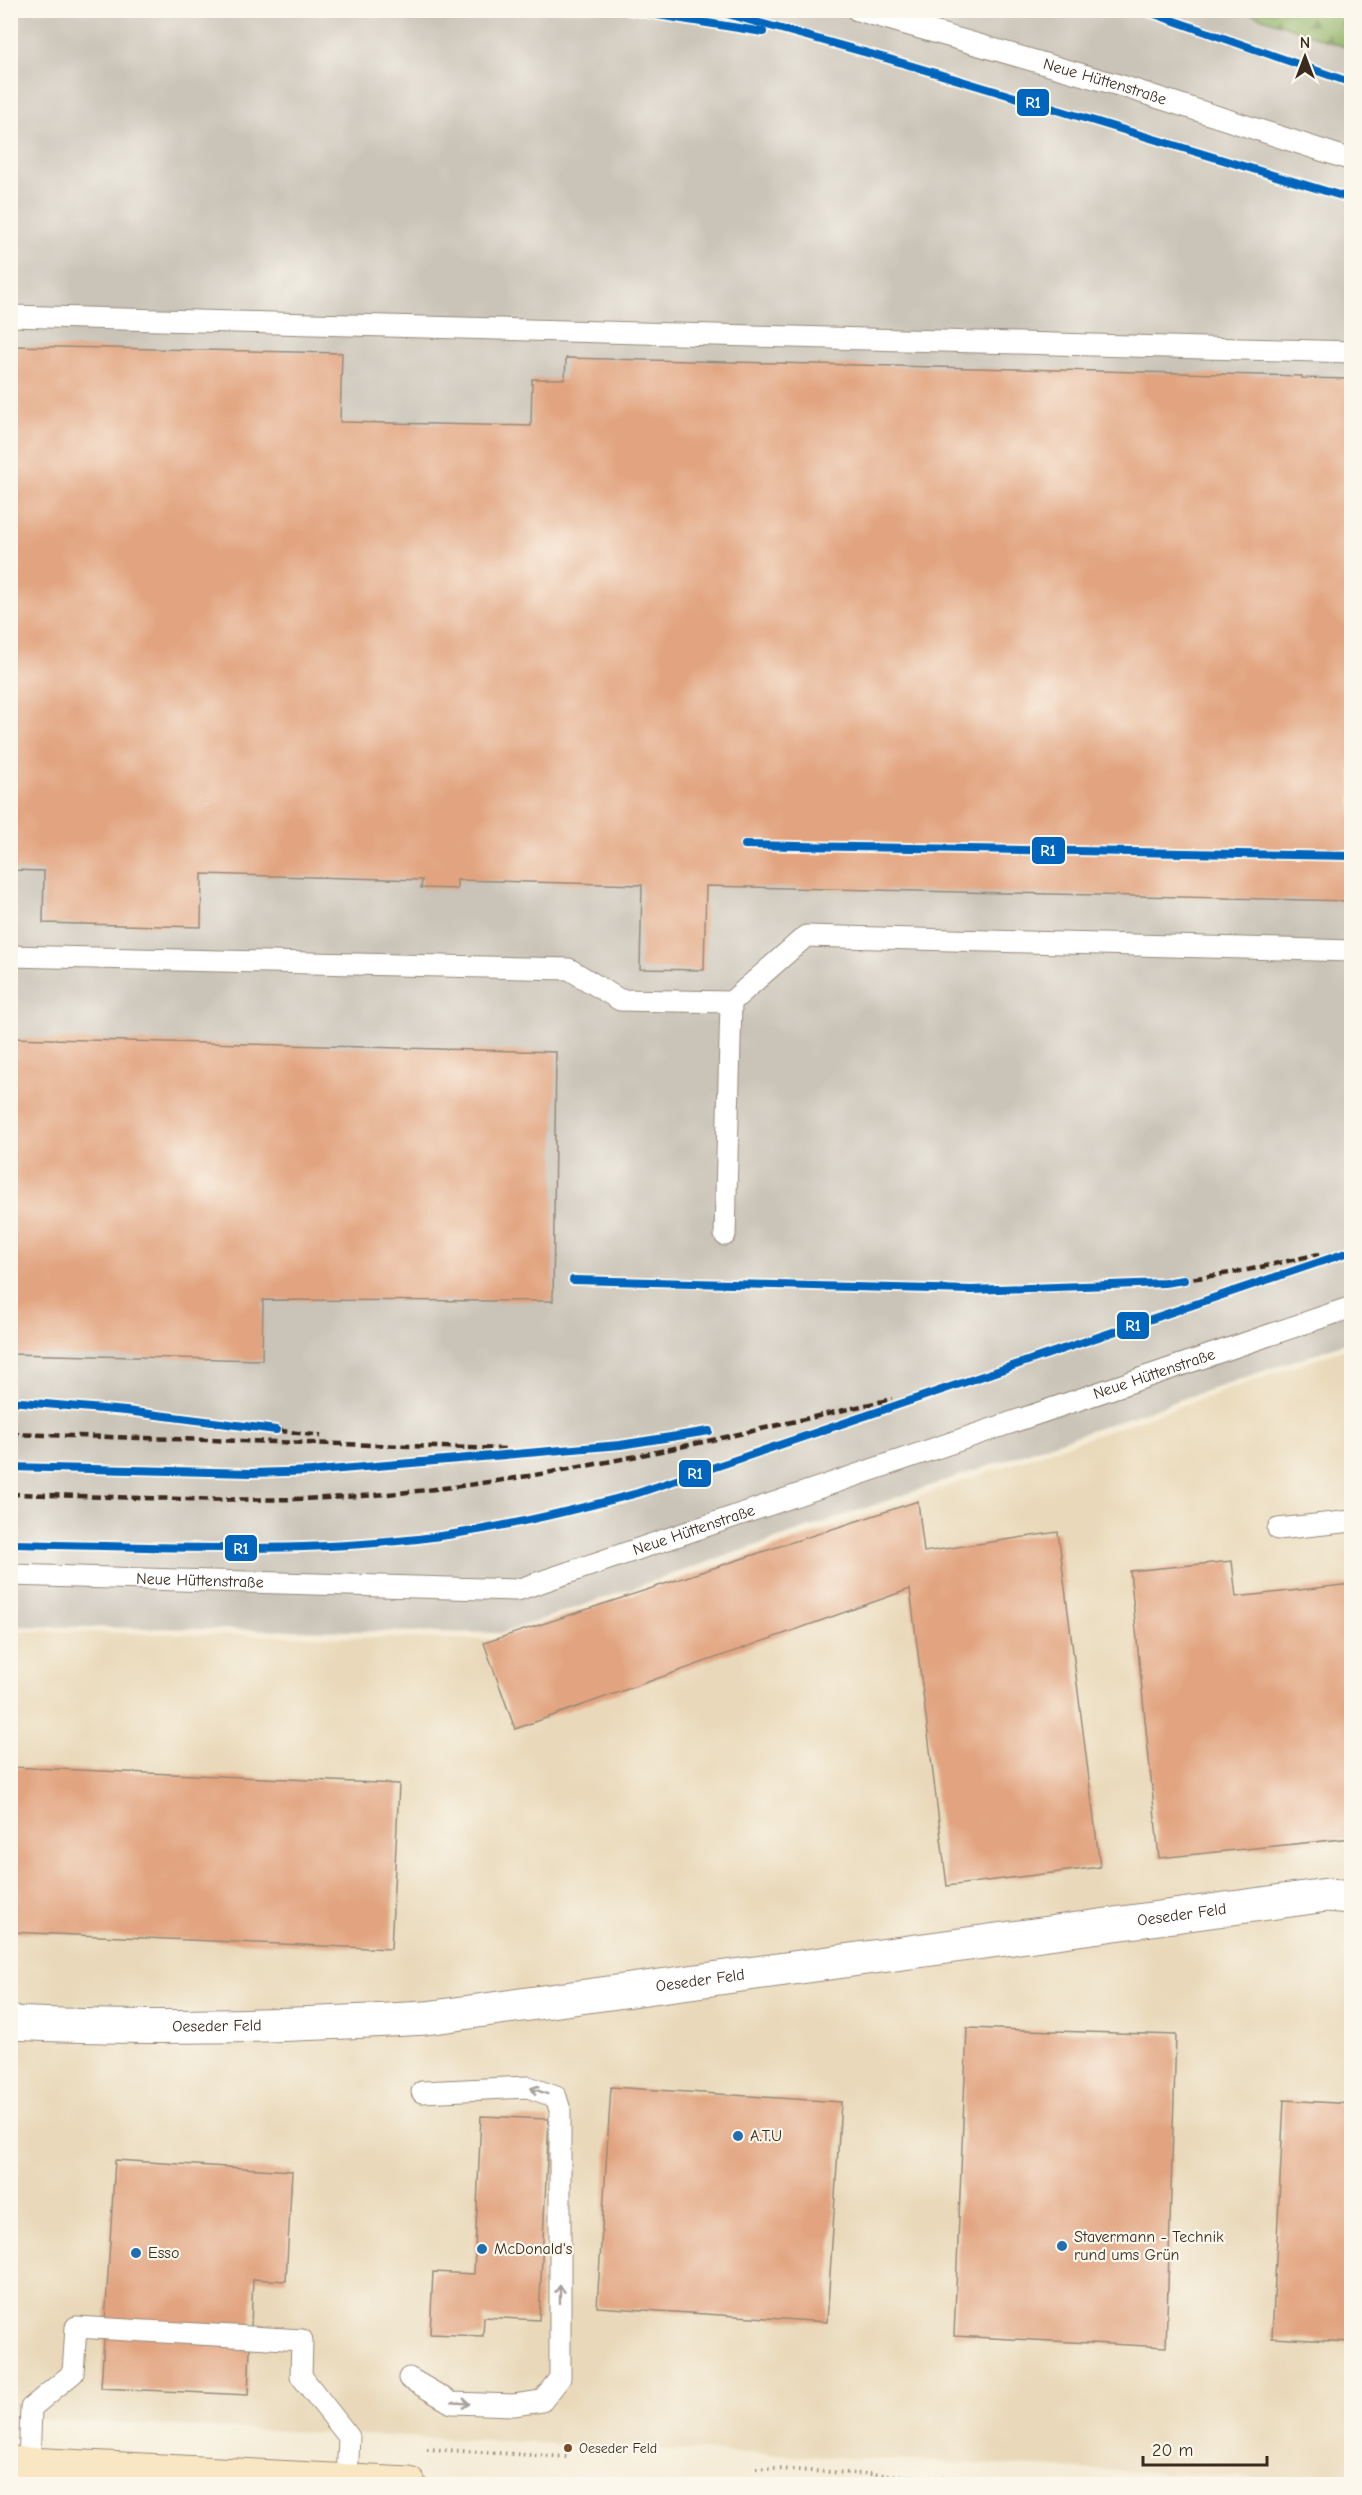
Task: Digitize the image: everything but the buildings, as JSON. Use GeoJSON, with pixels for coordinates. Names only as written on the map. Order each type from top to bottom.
{"type":"FeatureCollection","features":[{"type":"Feature","properties":{"kind":"main road"},"geometry":{"type":"LineString","coordinates":[[20,2463],[347,2483],[409,2484]]}},
{"type":"Feature","properties":{"kind":"street","name":"Oeseder Feld"},"geometry":{"type":"LineString","coordinates":[[10,2023],[81,2026],[199,2026],[342,2023],[426,2018],[1327,1895],[1352,1897]]}},
{"type":"Feature","properties":{"kind":"lane","name":"Neue Hüttenstraße"},"geometry":{"type":"LineString","coordinates":[[857,10],[1122,86],[1352,160]]}},
{"type":"Feature","properties":{"kind":"lane"},"geometry":{"type":"LineString","coordinates":[[10,316],[1352,352]]}},
{"type":"Feature","properties":{"kind":"lane"},"geometry":{"type":"LineString","coordinates":[[10,956],[569,969],[620,1000],[731,1002],[806,936],[1352,951]]}},
{"type":"Feature","properties":{"kind":"lane"},"geometry":{"type":"LineString","coordinates":[[725,1235],[731,1002]]}},
{"type":"Feature","properties":{"kind":"lane","name":"Neue Hüttenstraße"},"geometry":{"type":"LineString","coordinates":[[10,1575],[517,1590],[1352,1307]]}},
{"type":"Feature","properties":{"kind":"lane"},"geometry":{"type":"LineString","coordinates":[[1278,1529],[1352,1521]]}},
{"type":"Feature","properties":{"kind":"lane"},"geometry":{"type":"LineString","coordinates":[[409,2378],[452,2403],[514,2405],[542,2401],[560,2378],[560,2110],[556,2097],[528,2087],[422,2092]]}},
{"type":"Feature","properties":{"kind":"lane"},"geometry":{"type":"LineString","coordinates":[[20,2463],[32,2408],[73,2373],[76,2327],[302,2340],[301,2376],[349,2437],[347,2483]]}},
{"type":"Feature","properties":{"kind":"path"},"geometry":{"type":"LineString","coordinates":[[756,2468],[1056,2484]]}},
{"type":"Feature","properties":{"kind":"shaded area"},"geometry":{"type":"Polygon","coordinates":[[[1243,10],[1351,49],[1351,1341],[502,1633],[11,1626],[11,11],[1243,10]]]}},
{"type":"Feature","properties":{"kind":"shaded area"},"geometry":{"type":"Polygon","coordinates":[[[1351,1347],[1351,2482],[11,2418],[11,1631],[503,1640],[1351,1347]]]}},
{"type":"Feature","properties":{"kind":"green space"},"geometry":{"type":"Polygon","coordinates":[[[1243,11],[1351,11],[1351,49],[1243,11]]]}},
{"type":"Feature","properties":{"kind":"railway"},"geometry":{"type":"LineString","coordinates":[[627,10],[766,33]]}},
{"type":"Feature","properties":{"kind":"railway"},"geometry":{"type":"LineString","coordinates":[[713,10],[889,59],[1352,199]]}},
{"type":"Feature","properties":{"kind":"railway"},"geometry":{"type":"LineString","coordinates":[[10,1544],[199,1548],[341,1545],[420,1539],[545,1516],[638,1493],[1352,1251]]}},
{"type":"Feature","properties":{"kind":"railway"},"geometry":{"type":"LineString","coordinates":[[573,1280],[972,1290],[1164,1283],[1243,1271],[1319,1254]]}},
{"type":"Feature","properties":{"kind":"railway"},"geometry":{"type":"LineString","coordinates":[[10,1494],[246,1500],[387,1494],[515,1478],[578,1467],[704,1442],[892,1399]]}},
{"type":"Feature","properties":{"kind":"railway"},"geometry":{"type":"LineString","coordinates":[[10,1401],[126,1411],[321,1436]]}},
{"type":"Feature","properties":{"kind":"railway"},"geometry":{"type":"LineString","coordinates":[[10,1467],[204,1473],[319,1471],[512,1456],[703,1432]]}},
{"type":"Feature","properties":{"kind":"railway"},"geometry":{"type":"LineString","coordinates":[[10,1434],[506,1449]]}},
{"type":"Feature","properties":{"kind":"transit line","name":"R1"},"geometry":{"type":"LineString","coordinates":[[627,10],[763,32]]}},
{"type":"Feature","properties":{"kind":"transit line","name":"R1"},"geometry":{"type":"LineString","coordinates":[[713,10],[889,59],[1352,199]]}},
{"type":"Feature","properties":{"kind":"transit line","name":"R1"},"geometry":{"type":"LineString","coordinates":[[1143,10],[1352,83]]}},
{"type":"Feature","properties":{"kind":"transit line","name":"R1"},"geometry":{"type":"LineString","coordinates":[[745,845],[1352,856]]}},
{"type":"Feature","properties":{"kind":"transit line","name":"R1"},"geometry":{"type":"LineString","coordinates":[[10,1544],[199,1548],[341,1545],[420,1539],[545,1516],[638,1493],[1352,1251]]}},
{"type":"Feature","properties":{"kind":"transit line","name":"R1"},"geometry":{"type":"LineString","coordinates":[[573,1280],[972,1290],[1164,1283],[1184,1280]]}},
{"type":"Feature","properties":{"kind":"transit line","name":"R1"},"geometry":{"type":"LineString","coordinates":[[10,1401],[126,1411],[276,1430]]}},
{"type":"Feature","properties":{"kind":"transit line","name":"R1"},"geometry":{"type":"LineString","coordinates":[[10,1467],[251,1473],[318,1471],[620,1445],[709,1431]]}},
{"type":"Feature","properties":{"kind":"place","name":"A.T.U"},"geometry":{"type":"Point","coordinates":[738,2136]}},
{"type":"Feature","properties":{"kind":"place","name":"Stavermann - Technik rund ums Grün"},"geometry":{"type":"Point","coordinates":[1062,2246]}},
{"type":"Feature","properties":{"kind":"place","name":"McDonald's"},"geometry":{"type":"Point","coordinates":[482,2249]}},
{"type":"Feature","properties":{"kind":"place","name":"Esso"},"geometry":{"type":"Point","coordinates":[136,2253]}},
{"type":"Feature","properties":{"kind":"place","name":"Oeseder Feld"},"geometry":{"type":"Point","coordinates":[568,2448]}}]}
